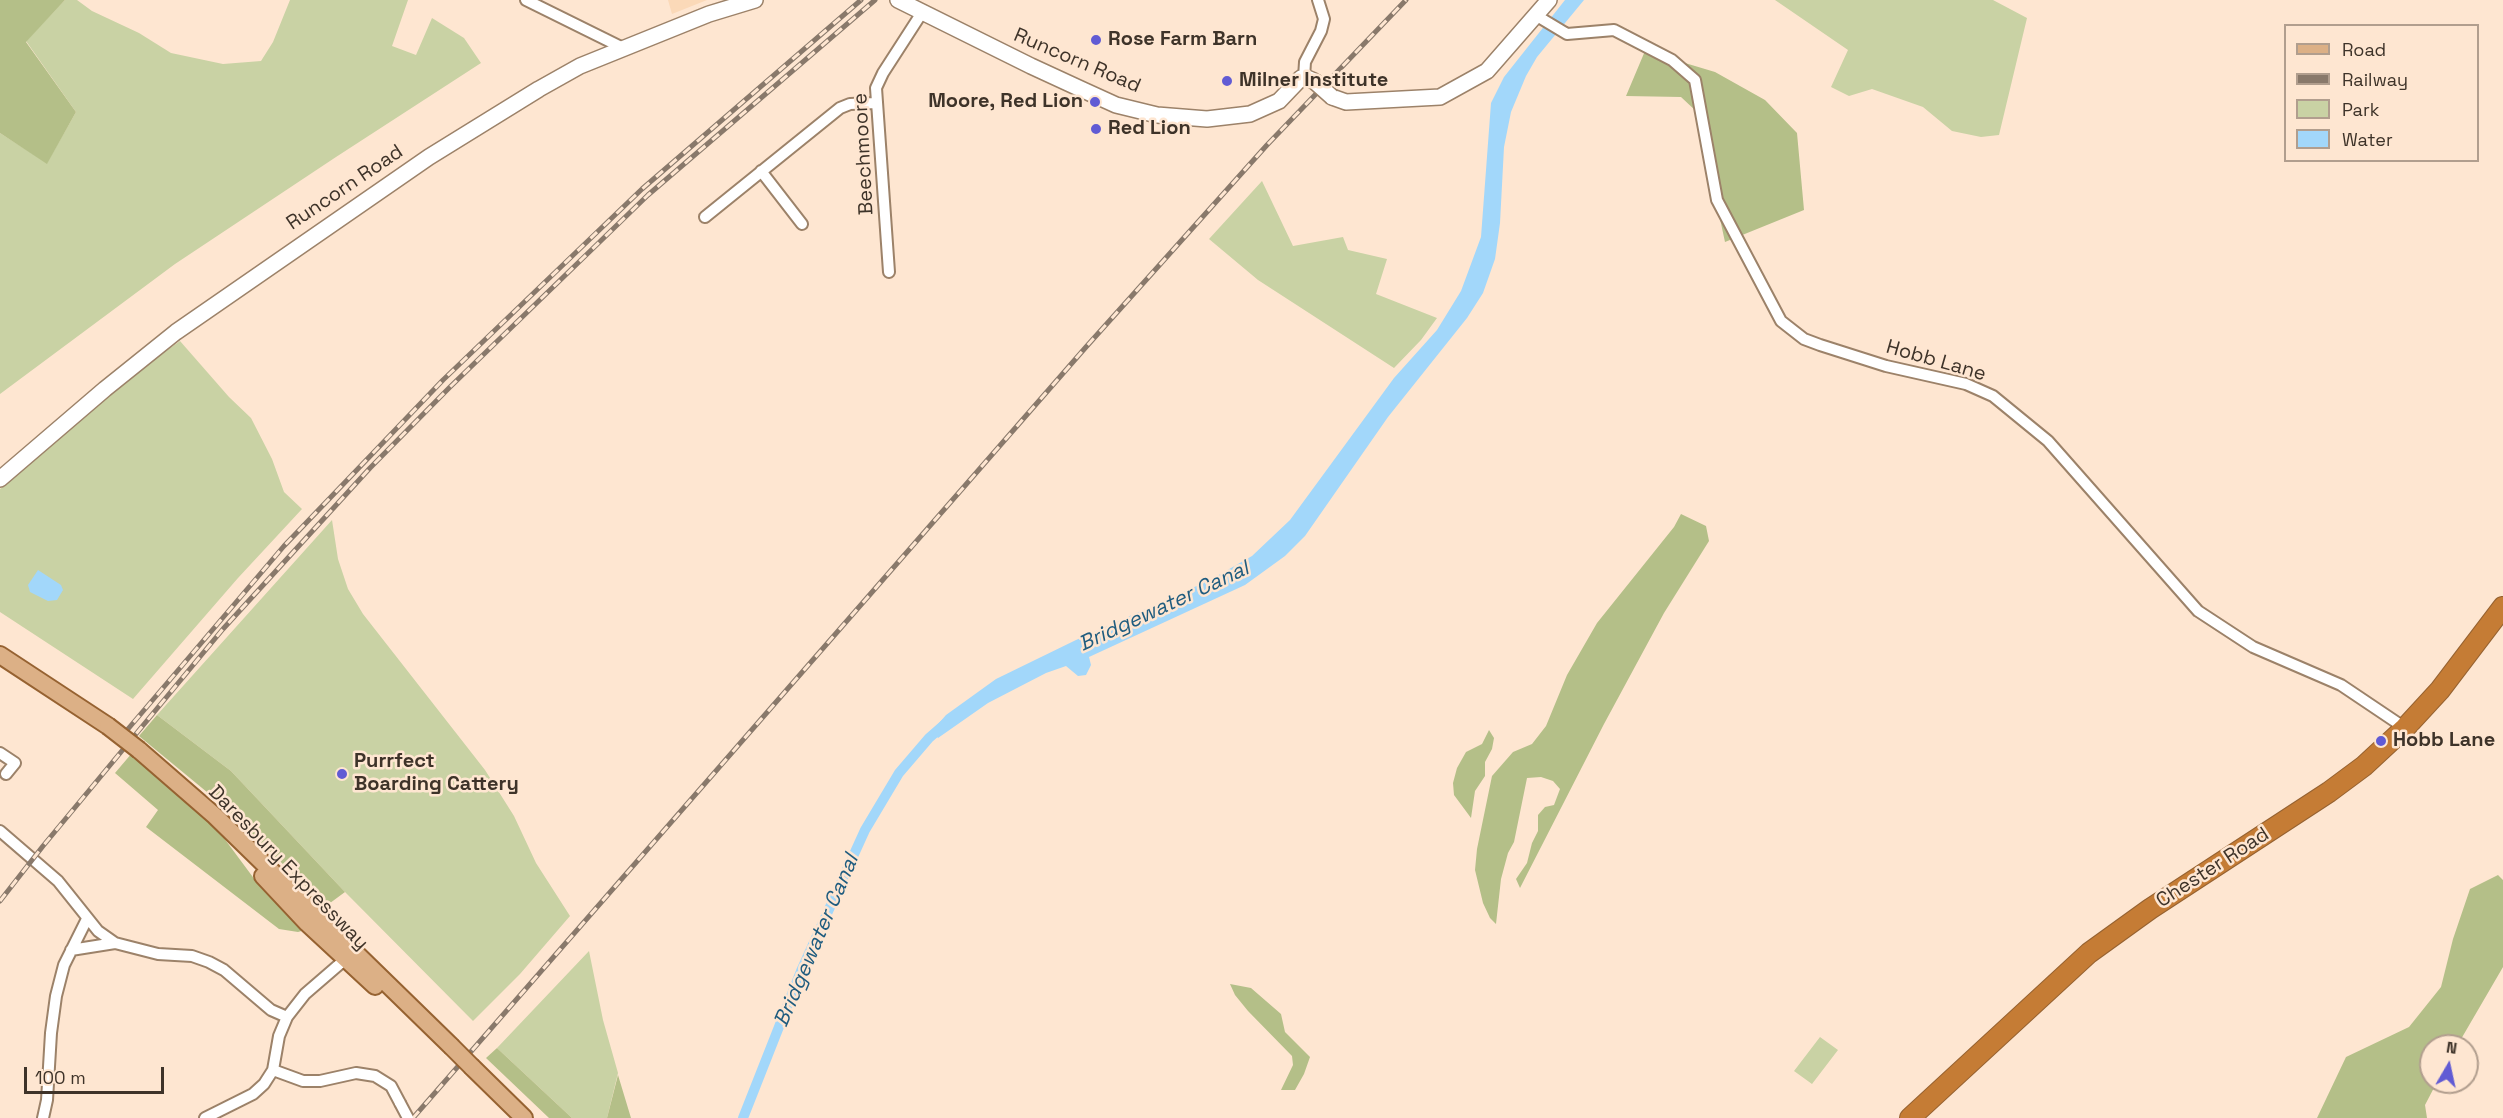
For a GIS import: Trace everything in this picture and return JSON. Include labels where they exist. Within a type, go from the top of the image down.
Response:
[{"type":"highway","name":"Chester Road","points":[[1910,1118],[2089,953],[2150,909],[2330,792],[2364,766],[2405,728],[2440,690],[2503,607]]},
{"type":"main road","name":"Daresbury Expressway","points":[[0,655],[108,726],[180,785],[350,956],[451,1047],[524,1118]]},
{"type":"street","name":"Runcorn Road","points":[[0,479],[105,389],[176,333],[320,230],[429,157],[538,89],[580,66],[709,14],[755,0]]},
{"type":"street","name":"Runcorn Road","points":[[898,0],[1091,94],[1116,105],[1157,115],[1207,119],[1250,114],[1279,101],[1297,81],[1309,79]]},
{"type":"street","points":[[1318,0],[1324,19],[1305,62],[1309,79],[1332,97],[1346,102],[1440,97],[1487,71],[1539,17],[1549,0]]},
{"type":"street","points":[[533,2],[623,48]]},
{"type":"street","name":"Beechmoore","points":[[889,272],[876,88],[883,73],[923,11]]},
{"type":"street","name":"Hobb Lane","points":[[1539,17],[1559,32],[1575,35],[1614,30],[1672,60],[1695,80],[1717,200],[1781,321],[1804,339],[1812,342],[1886,366],[1966,384],[1993,396],[2048,441],[2198,611],[2253,647],[2341,685],[2405,728]]},
{"type":"street","points":[[705,217],[840,108],[850,104],[876,103]]},
{"type":"street","points":[[761,171],[802,224]]},
{"type":"street","points":[[0,753],[15,763],[6,774]]},
{"type":"street","points":[[0,831],[58,881],[98,931],[115,943],[158,954],[192,956],[208,962],[224,970],[271,1010],[287,1017]]},
{"type":"street","points":[[43,1118],[47,1100],[53,1011],[59,981],[71,950],[87,919]]},
{"type":"street","points":[[71,950],[115,943]]},
{"type":"street","points":[[205,1118],[253,1094],[264,1084],[273,1070],[279,1036],[287,1017],[305,994],[350,956]]},
{"type":"street","points":[[273,1070],[303,1081],[320,1081],[356,1073],[375,1076],[391,1086],[408,1118]]},
{"type":"shaded area","points":[[668,0],[707,0],[672,14]]},
{"type":"green space","points":[[0,0],[65,0],[26,42],[76,112],[47,164],[0,133]]},
{"type":"green space","points":[[65,0],[77,0],[92,11],[139,33],[171,53],[223,64],[261,61],[273,42],[290,0],[408,0],[392,46],[416,55],[432,18],[464,38],[481,63],[175,264],[0,394],[0,133],[47,163],[76,112],[26,41]]},
{"type":"green space","points":[[1775,0],[1993,0],[2027,18],[1999,135],[1981,137],[1952,131],[1923,107],[1872,89],[1849,96],[1831,87],[1848,50]]},
{"type":"green space","points":[[1645,51],[1715,72],[1765,100],[1797,133],[1804,210],[1725,242],[1697,112],[1681,97],[1626,96]]},
{"type":"green space","points":[[1262,181],[1293,246],[1343,237],[1348,250],[1387,259],[1376,294],[1437,318],[1421,340],[1394,368],[1258,280],[1209,239]]},
{"type":"green space","points":[[180,341],[229,397],[251,418],[272,459],[284,492],[302,509],[238,578],[133,699],[0,612],[0,489],[143,367]]},
{"type":"green space","points":[[1681,514],[1706,526],[1709,541],[1664,613],[1520,888],[1516,879],[1527,863],[1538,831],[1538,815],[1545,807],[1554,805],[1560,789],[1553,781],[1541,777],[1527,778],[1514,842],[1508,853],[1501,879],[1496,924],[1490,918],[1483,903],[1475,870],[1492,776],[1513,752],[1532,744],[1546,726],[1567,675],[1597,623],[1674,527]]},
{"type":"green space","points":[[332,520],[338,559],[348,589],[363,614],[485,770],[514,816],[536,863],[570,916],[520,974],[473,1021],[345,892],[231,771],[157,715]]},
{"type":"green space","points":[[157,715],[231,771],[345,892],[326,906],[219,802],[139,736]]},
{"type":"green space","points":[[1489,730],[1494,738],[1492,749],[1485,762],[1485,776],[1475,791],[1471,818],[1454,795],[1453,783],[1457,768],[1466,752],[1482,744]]},
{"type":"green space","points":[[132,753],[215,826],[261,888],[305,930],[298,932],[279,929],[146,827],[158,810],[115,773]]},
{"type":"green space","points":[[2498,875],[2503,880],[2503,967],[2464,1034],[2419,1034],[2419,1094],[2431,1094],[2425,1105],[2427,1118],[2317,1118],[2346,1057],[2409,1027],[2441,987],[2453,939],[2470,889]]},
{"type":"green space","points":[[589,951],[603,1020],[618,1073],[607,1118],[572,1118],[497,1048]]},
{"type":"green space","points":[[1230,984],[1251,988],[1281,1014],[1285,1032],[1310,1057],[1295,1090],[1281,1090],[1293,1065],[1292,1056],[1248,1011],[1235,995]]},
{"type":"green space","points":[[1820,1037],[1838,1050],[1812,1084],[1794,1071]]},
{"type":"green space","points":[[497,1048],[572,1118],[549,1118],[486,1058]]},
{"type":"green space","points":[[618,1075],[631,1118],[607,1118]]},
{"type":"water","points":[[1565,0],[1584,0],[1537,57],[1526,76],[1511,112],[1504,147],[1500,223],[1495,259],[1483,293],[1467,318],[1388,417],[1305,536],[1285,556],[1245,585],[1089,657],[1091,665],[1086,675],[1078,676],[1066,666],[1046,673],[988,703],[938,738],[932,731],[946,715],[996,679],[1076,640],[1210,580],[1252,556],[1290,520],[1394,378],[1437,330],[1461,291],[1481,237],[1491,103],[1504,77]]},
{"type":"water","points":[[38,570],[61,585],[63,590],[57,600],[48,601],[30,592],[28,585]]},
{"type":"waterway","name":"Bridgewater Canal","points":[[743,1118],[801,971],[865,830],[899,773],[929,738],[945,724]]},
{"type":"railway","points":[[122,736],[284,546],[443,380],[642,189],[861,0]]},
{"type":"railway","points":[[0,901],[223,629],[370,468],[648,195],[875,0]]},
{"type":"railway","points":[[413,1118],[1086,347],[1267,145],[1406,0]]},
{"type":"place","name":"Rose Farm Barn","points":[[1096,40]]},
{"type":"place","name":"Milner Institute","points":[[1227,81]]},
{"type":"place","name":"Moore, Red Lion","points":[[1095,102]]},
{"type":"place","name":"Red Lion","points":[[1096,129]]},
{"type":"place","name":"Hobb Lane","points":[[2381,741]]},
{"type":"place","name":"Purrfect Boarding Cattery","points":[[342,774]]}]
